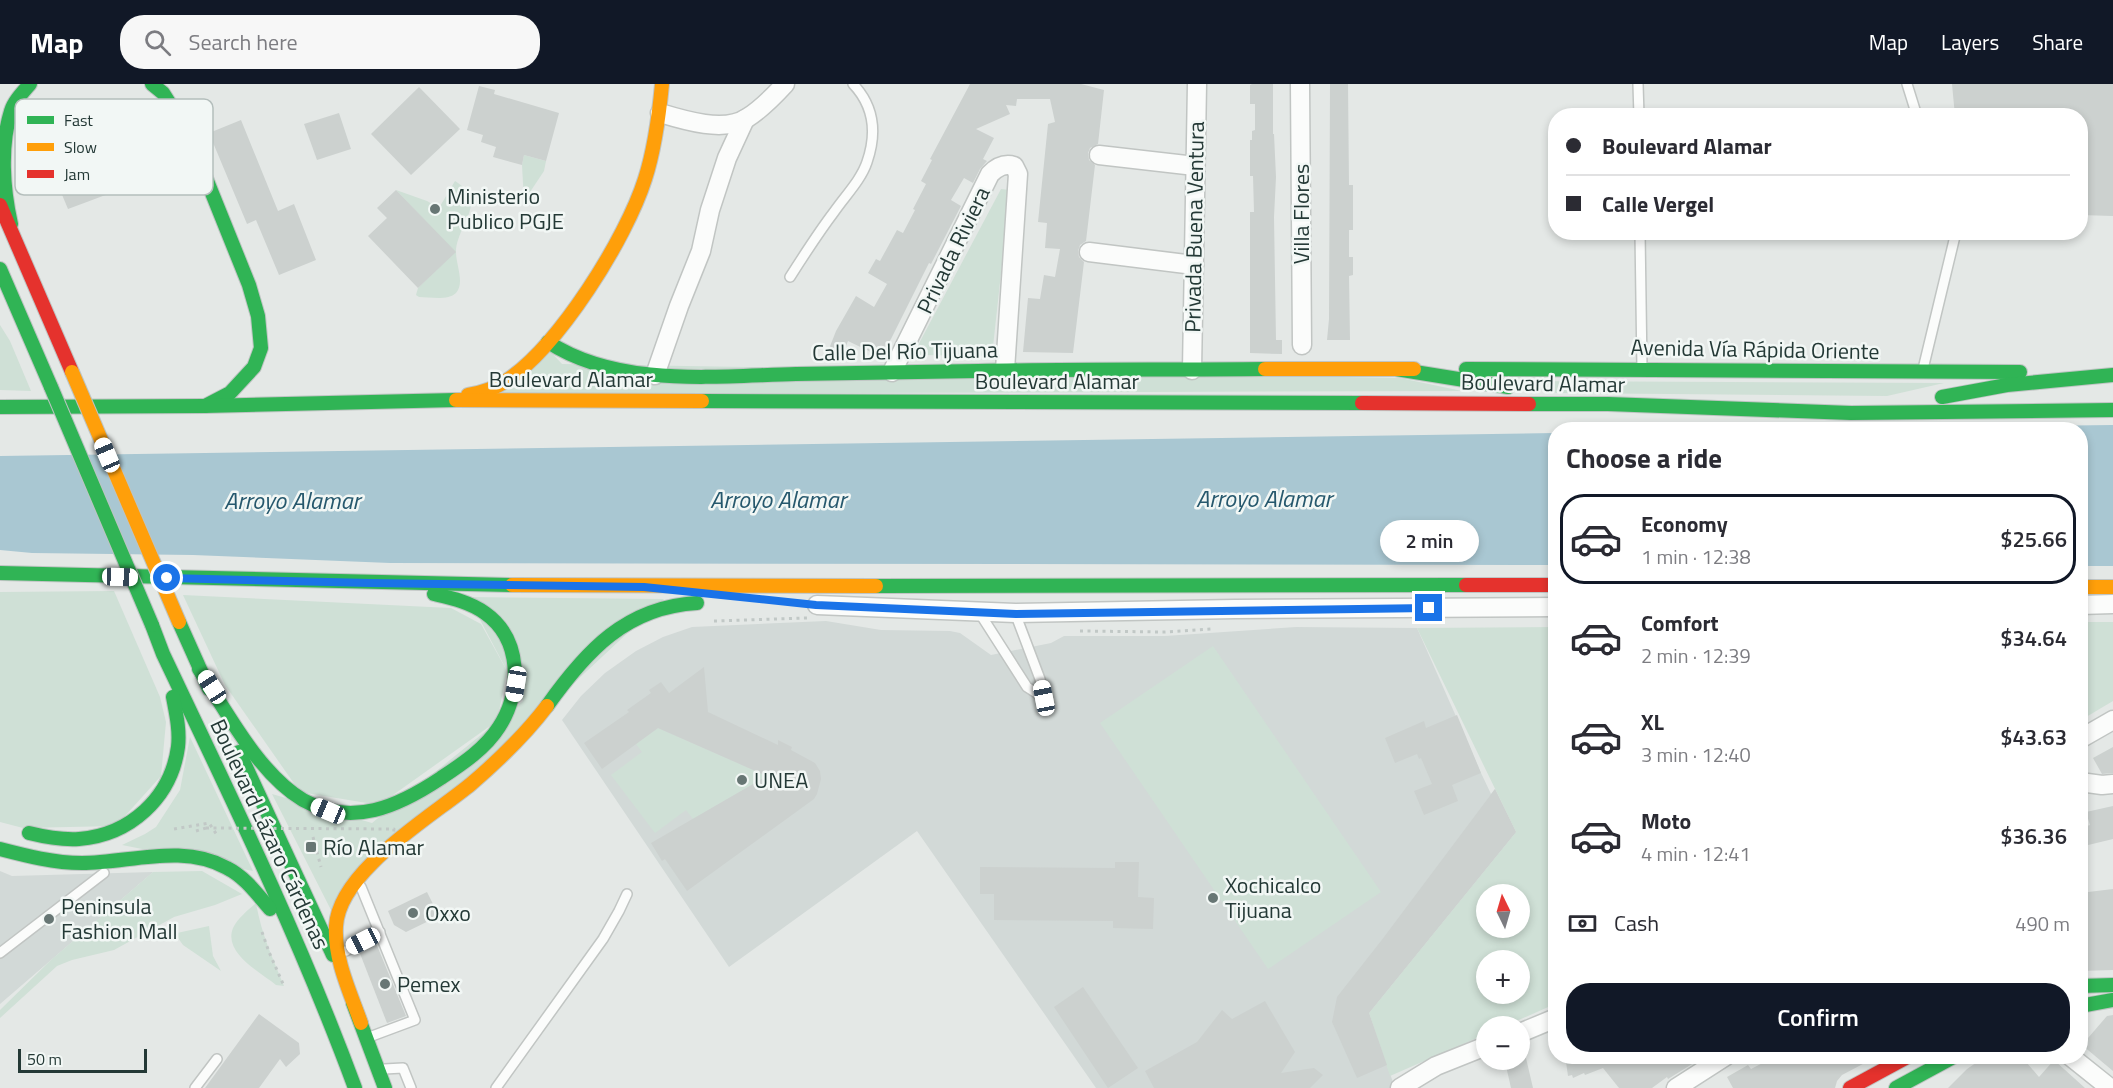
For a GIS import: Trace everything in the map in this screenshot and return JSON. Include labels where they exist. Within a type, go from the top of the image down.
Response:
[{"type":"main road","points":[[19,99],[30,84]]},
{"type":"main road","points":[[152,84],[167,99]]},
{"type":"main road","points":[[441,400],[480,393],[506,381],[548,342],[595,280],[622,231],[645,178],[660,113],[662,84]]},
{"type":"main road","points":[[15,105],[11,110],[1,145],[0,171],[4,200],[16,243]]},
{"type":"main road","points":[[204,406],[230,393],[244,380],[254,367],[261,348],[258,316],[249,285],[213,195]]},
{"type":"main road","name":"Boulevard Lázaro Cárdenas","points":[[0,205],[200,669],[368,1023],[386,1088]]},
{"type":"main road","name":"Boulevard Lázaro Cárdenas","points":[[0,269],[163,654],[247,832],[329,1015],[355,1088]]},
{"type":"main road","points":[[0,298],[37,356]]},
{"type":"main road","name":"Calle Del Río Tijuana","points":[[548,342],[568,355],[589,363],[622,371],[655,375],[1005,369],[1396,369]]},
{"type":"main road","points":[[1396,369],[1608,404]]},
{"type":"main road","name":"Avenida Vía Rápida Oriente","points":[[1396,369],[2113,374]]},
{"type":"main road","points":[[1851,413],[2007,385],[2113,374]]},
{"type":"main road","name":"Boulevard Alamar","points":[[0,407],[204,406],[441,400],[1608,404],[1851,413],[2113,410]]},
{"type":"main road","points":[[0,573],[370,583],[644,587],[1548,585]]},
{"type":"main road","points":[[200,669],[263,762],[282,784],[300,799],[328,811],[344,814],[382,811],[396,805],[449,772],[487,742],[507,716],[513,702],[516,668],[512,649],[505,636],[488,616],[472,606],[425,592],[370,583]]},
{"type":"main road","points":[[1337,608],[1425,595],[1519,585]]},
{"type":"main road","points":[[644,587],[770,600]]},
{"type":"main road","points":[[2088,587],[2113,587]]},
{"type":"main road","points":[[368,1023],[339,957],[336,926],[342,904],[358,879],[516,744],[583,659],[614,632],[641,615],[661,606],[674,603],[710,603]]},
{"type":"main road","points":[[19,831],[61,839],[81,839],[112,833],[147,811],[158,798],[174,764],[178,746],[177,719],[163,654]]},
{"type":"main road","points":[[0,849],[47,860],[81,863],[172,854],[218,863],[254,887],[289,938],[329,1015]]},
{"type":"main road","points":[[2088,986],[2113,985]]},
{"type":"main road","points":[[2088,1005],[2113,1000]]},
{"type":"main road","points":[[1850,1088],[1894,1064]]},
{"type":"main road","points":[[1909,1085],[1942,1064]]},
{"type":"street","points":[[655,375],[701,251],[710,210],[725,164],[745,119],[785,84]]},
{"type":"street","name":"Privada Buena Ventura","points":[[1192,370],[1197,84]]},
{"type":"street","name":"Villa Flores","points":[[1300,84],[1302,370]]},
{"type":"street","points":[[660,113],[681,120],[708,124],[724,124],[745,119]]},
{"type":"street","points":[[1099,156],[1196,166]]},
{"type":"street","name":"Privada Riviera","points":[[892,372],[990,174],[996,168],[1008,164],[1014,166],[1018,174],[1005,369]]},
{"type":"street","points":[[1089,252],[1194,265]]},
{"type":"street","points":[[2088,604],[2113,604]]},
{"type":"street","points":[[810,608],[1016,614],[1548,607]]},
{"type":"street","points":[[2088,734],[2113,720]]},
{"type":"street","points":[[2088,783],[2113,784]]},
{"type":"street","points":[[1530,1029],[1548,1021]]},
{"type":"street","points":[[1400,1088],[1436,1066],[1476,1050]]},
{"type":"street","points":[[1676,1088],[1714,1064]]},
{"type":"street","points":[[2080,1064],[2110,1088]]},
{"type":"lane","points":[[11,110],[20,84]]},
{"type":"lane","points":[[790,277],[854,185],[867,162],[872,135],[871,113],[862,93],[854,84]]},
{"type":"lane","points":[[1638,84],[1639,108]]},
{"type":"lane","points":[[1907,84],[1914,108]]},
{"type":"lane","points":[[1640,240],[1642,369]]},
{"type":"lane","points":[[1923,372],[1954,240]]},
{"type":"lane","points":[[979,612],[1027,687],[1044,698],[1040,679],[1016,614]]},
{"type":"lane","points":[[0,953],[120,860]]},
{"type":"lane","points":[[358,879],[415,1020],[373,1036]]},
{"type":"lane","points":[[496,1088],[603,939],[627,894]]},
{"type":"lane","points":[[350,960],[346,950],[380,932]]},
{"type":"lane","points":[[195,1088],[217,1059]]},
{"type":"lane","points":[[379,1069],[403,1068],[411,1088]]},
{"type":"path","points":[[711,621],[810,608]]},
{"type":"path","points":[[1079,631],[1165,632],[1212,628]]},
{"type":"path","points":[[206,828],[394,829],[393,836]]},
{"type":"shaded area","name":"Xochicalco Tijuana","points":[[826,621],[881,630],[960,633],[991,655],[1051,643],[1064,636],[1165,636],[1296,627],[1417,628],[1491,794],[1495,789],[1516,832],[1369,1013],[1395,1088],[1096,1088],[917,831],[729,967],[562,720],[581,696],[605,673],[636,651],[663,637],[692,627]]},
{"type":"shaded area","name":"Peninsula Fashion Mall","points":[[0,871],[12,876],[153,872],[0,1004]]},
{"type":"green space","points":[[524,155],[546,161],[544,171],[524,201],[522,165]]},
{"type":"green space","points":[[455,181],[466,190],[471,203],[456,252],[460,279],[459,289],[448,297],[419,297],[416,295],[418,288],[455,252],[396,190],[427,201],[439,208]]},
{"type":"green space","points":[[1001,189],[1010,190],[992,356],[919,355],[915,351]]},
{"type":"green space","points":[[0,325],[10,341],[31,391],[0,390]]},
{"type":"green space","points":[[548,349],[562,364],[1400,378],[1462,391],[500,394]]},
{"type":"green space","points":[[1500,381],[1944,383],[1887,396],[1557,393]]},
{"type":"green space","points":[[114,591],[160,697],[166,722],[161,776],[116,826],[23,828],[0,822],[0,592]]},
{"type":"green space","points":[[183,595],[451,608],[481,624],[507,671],[497,721],[379,805],[300,792],[225,685]]},
{"type":"green space","points":[[468,597],[664,599],[331,910],[272,794],[372,823],[523,701]]},
{"type":"green space","points":[[2088,622],[2113,622],[2113,701],[2088,716]]},
{"type":"green space","points":[[1548,627],[1548,1007],[1528,1016],[1476,1016],[1476,1038],[1390,1076],[1369,1013],[1516,832],[1417,628]]},
{"type":"green space","points":[[1213,646],[1381,892],[1268,969],[1100,723]]},
{"type":"green space","points":[[658,728],[767,776],[693,819],[686,810],[655,833],[611,775],[642,752],[636,744]]},
{"type":"green space","points":[[190,737],[253,871],[122,845],[156,827],[180,790]]},
{"type":"green space","points":[[202,871],[242,894],[174,917],[114,950],[57,966],[0,1018],[0,1010],[51,960],[153,872]]},
{"type":"green space","points":[[256,903],[264,936],[284,986],[276,985],[253,968],[233,946],[231,937],[233,928]]},
{"type":"green space","points":[[209,926],[213,956],[221,971],[183,945],[176,935]]},
{"type":"water","points":[[2088,425],[2113,425],[2113,566],[2088,566]]},
{"type":"water","name":"Arroyo Alamar","points":[[1548,433],[1548,565],[390,563],[193,555],[32,553],[0,550],[0,456]]},
{"type":"building","points":[[970,84],[1081,84],[1104,90],[1098,144],[1090,148],[1088,153],[1089,160],[1095,165],[1086,241],[1080,245],[1078,251],[1079,257],[1084,262],[1073,353],[1023,352],[1028,298],[1040,299],[1044,275],[1055,277],[1060,249],[1045,248],[1047,223],[1038,222],[1048,124],[1055,122],[1050,99],[1017,99],[1016,106],[1006,105],[1010,114],[976,129],[994,138],[983,159],[987,161],[973,183],[964,178],[951,200],[961,206],[891,339],[879,356],[848,341],[841,358],[827,354],[836,331],[856,296],[874,307],[887,284],[868,273],[876,259],[880,261],[897,230],[903,233],[926,184],[921,181],[932,160],[930,159]]},
{"type":"building","points":[[1273,84],[1276,177],[1274,217],[1276,340],[1282,340],[1282,354],[1250,353],[1250,212],[1254,212],[1253,176],[1250,176],[1250,140],[1252,140],[1252,131],[1255,130],[1255,104],[1250,104],[1250,85]]},
{"type":"building","points":[[1330,84],[1348,84],[1349,185],[1353,185],[1353,230],[1349,230],[1349,257],[1353,257],[1353,275],[1349,276],[1350,340],[1327,340]]},
{"type":"building","points":[[1952,84],[2113,84],[2113,216],[2088,215],[2088,108],[1954,108]]},
{"type":"building","points":[[479,86],[495,90],[494,94],[559,113],[546,161],[524,155],[522,165],[493,157],[496,147],[481,142],[483,135],[467,130]]},
{"type":"building","points":[[419,87],[460,129],[411,175],[371,134]]},
{"type":"building","points":[[339,113],[351,149],[317,160],[304,124]]},
{"type":"building","points":[[241,120],[278,211],[294,204],[316,260],[279,275],[256,220],[247,224],[213,143],[213,131]]},
{"type":"building","points":[[396,190],[456,252],[418,288],[368,236],[387,218],[377,208]]},
{"type":"building","points":[[62,195],[106,195],[68,209]]},
{"type":"building","points":[[704,667],[708,712],[778,745],[778,740],[792,747],[791,750],[815,763],[820,771],[821,779],[814,799],[687,891],[665,859],[662,861],[651,843],[767,776],[658,728],[602,769],[584,743],[629,712],[627,710],[651,693],[649,690],[661,682],[669,693]]},
{"type":"building","points":[[1457,715],[1481,773],[1452,785],[1458,801],[1424,815],[1414,791],[1432,784],[1421,758],[1419,759],[1417,754],[1395,763],[1385,738],[1424,721],[1426,728]]},
{"type":"building","points":[[2113,747],[2113,773],[2102,774],[2093,758]]},
{"type":"building","points":[[1495,789],[1516,832],[1369,1013],[1387,1065],[1357,1078],[1332,1022],[1337,997]]},
{"type":"building","points":[[2113,806],[2113,839],[2088,845],[2088,826],[2090,825],[2088,812]]},
{"type":"building","points":[[1115,862],[1139,862],[1138,897],[1154,898],[1153,929],[1113,928],[1113,921],[994,920],[994,894],[980,894],[980,867],[1115,868]]},
{"type":"building","points":[[2113,889],[2113,970],[2088,971],[2088,892]]},
{"type":"building","name":"Oxxo","points":[[427,892],[439,916],[406,932],[394,925],[388,911]]},
{"type":"building","name":"Pemex","points":[[376,943],[406,1016],[387,1023],[359,951]]},
{"type":"building","points":[[1083,987],[1138,1068],[1108,1088],[1054,1007]]},
{"type":"building","points":[[1265,1001],[1295,1052],[1281,1073],[1314,1068],[1323,1075],[1310,1088],[1154,1088],[1145,1071],[1197,1042],[1222,1010],[1232,1019]]},
{"type":"building","points":[[259,1014],[299,1043],[300,1054],[286,1067],[280,1059],[259,1088],[205,1088]]},
{"type":"building","points":[[2113,1015],[2113,1071],[2088,1050],[2088,1038],[2107,1016]]},
{"type":"building","points":[[1566,1064],[1692,1064],[1652,1088],[1619,1088],[1603,1068],[1573,1078],[1572,1075],[1568,1076]]},
{"type":"building","points":[[1761,1064],[1863,1064],[1842,1075],[1835,1088],[1733,1088],[1727,1077],[1748,1065],[1751,1069]]},
{"type":"building","points":[[1974,1064],[2028,1064],[2039,1077],[2050,1064],[2058,1064],[2085,1088],[1948,1088]]},
{"type":"building","points":[[1507,1070],[1529,1070],[1533,1088],[1511,1088]]},
{"type":"traffic: fast","points":[[18,99],[30,84]]},
{"type":"traffic: fast","points":[[152,84],[167,99]]},
{"type":"traffic: fast","points":[[11,224],[6,196],[4,153],[8,124],[15,103]]},
{"type":"traffic: fast","points":[[205,406],[230,393],[254,367],[261,348],[258,316],[249,285],[213,195]]},
{"type":"traffic: fast","points":[[0,269],[51,387]]},
{"type":"traffic: fast","points":[[548,342],[576,357],[605,367],[668,376],[1014,370],[1265,369]]},
{"type":"traffic: fast","points":[[1396,369],[1508,387]]},
{"type":"traffic: fast","points":[[1466,369],[2020,372]]},
{"type":"traffic: fast","points":[[1942,397],[2007,385],[2113,375]]},
{"type":"traffic: fast","points":[[51,387],[152,625]]},
{"type":"traffic: fast","points":[[0,407],[204,406],[456,400]]},
{"type":"traffic: fast","points":[[702,401],[1362,403]]},
{"type":"traffic: fast","points":[[1529,404],[1608,404],[1851,413],[2113,410]]},
{"type":"traffic: fast","points":[[0,573],[512,585]]},
{"type":"traffic: fast","points":[[876,586],[1466,585]]},
{"type":"traffic: fast","points":[[199,669],[258,758],[287,789],[321,808],[339,812],[357,813],[392,805],[425,788],[473,756],[499,727],[512,698],[515,667],[512,651],[497,624],[473,606],[434,594]]},
{"type":"traffic: fast","points":[[547,706],[577,667],[610,635],[649,613],[672,606],[697,603]]},
{"type":"traffic: fast","points":[[179,622],[209,689]]},
{"type":"traffic: fast","points":[[152,625],[163,654],[288,923],[355,1088]]},
{"type":"traffic: fast","points":[[29,833],[66,839],[98,836],[131,822],[145,811],[167,782],[174,765],[178,734],[173,697]]},
{"type":"traffic: fast","points":[[239,752],[333,955]]},
{"type":"traffic: fast","points":[[0,849],[41,859],[72,863],[174,855],[192,857],[227,868],[250,886],[270,909]]},
{"type":"traffic: fast","points":[[2088,986],[2113,985]]},
{"type":"traffic: fast","points":[[2088,1005],[2113,1000]]},
{"type":"traffic: fast","points":[[353,1003],[385,1088]]},
{"type":"traffic: fast","points":[[1896,1088],[1940,1064]]},
{"type":"traffic: slow","points":[[468,395],[497,386],[526,365],[568,318],[607,260],[623,231],[645,179],[656,132],[662,84]]},
{"type":"traffic: slow","points":[[1265,369],[1414,369]]},
{"type":"traffic: slow","points":[[72,372],[179,622]]},
{"type":"traffic: slow","points":[[456,400],[702,401]]},
{"type":"traffic: slow","points":[[512,585],[876,586]]},
{"type":"traffic: slow","points":[[2088,587],[2113,587]]},
{"type":"traffic: slow","points":[[361,1023],[338,951],[336,926],[341,905],[353,885],[369,866],[411,829],[492,766],[547,706]]},
{"type":"traffic: jam","points":[[0,205],[72,372]]},
{"type":"traffic: jam","points":[[1362,403],[1529,404]]},
{"type":"traffic: jam","points":[[1466,585],[1548,585]]},
{"type":"traffic: jam","points":[[1850,1088],[1894,1064]]},
{"type":"place","name":"Ministerio Publico PGJE","points":[[435,209]]},
{"type":"place","name":"UNEA","points":[[742,780]]},
{"type":"place","name":"Río Alamar","points":[[311,847]]},
{"type":"place","name":"Xochicalco Tijuana","points":[[1213,898]]},
{"type":"place","name":"Oxxo","points":[[413,913]]},
{"type":"place","name":"Peninsula Fashion Mall","points":[[49,919]]},
{"type":"place","name":"Pemex","points":[[385,984]]},
{"type":"route","points":[[167,578],[644,587],[816,605],[1016,614],[1235,609],[1429,608]]}]
